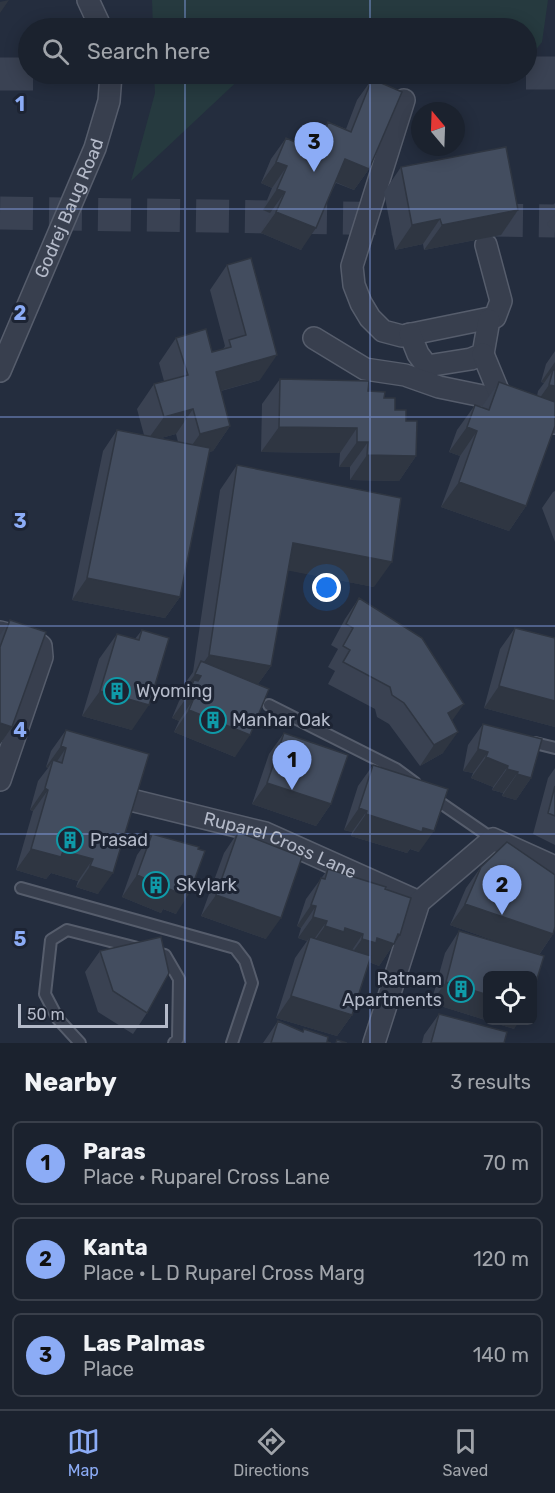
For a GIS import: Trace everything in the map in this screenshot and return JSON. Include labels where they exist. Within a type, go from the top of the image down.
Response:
[{"type":"street","points":[[88,0],[96,18]]},
{"type":"street","name":"Godrej Baug Road","points":[[0,371],[95,148],[109,101],[110,84]]},
{"type":"street","points":[[404,99],[352,266],[354,285],[370,318],[383,331],[402,336],[495,317],[501,302],[486,245]]},
{"type":"street","points":[[489,320],[483,354],[502,400]]},
{"type":"street","points":[[410,334],[418,354],[427,366],[471,359],[483,354]]},
{"type":"street","points":[[315,338],[365,369],[405,375],[439,387],[502,400],[555,423]]},
{"type":"street","points":[[0,632],[35,641],[41,646],[42,657],[1,774]]},
{"type":"street","name":"Ruparel Cross Lane","points":[[135,801],[265,833],[419,902]]},
{"type":"street","points":[[374,1043],[419,902],[493,839],[555,867]]},
{"type":"lane","points":[[269,705],[396,769],[493,839]]},
{"type":"lane","points":[[535,743],[555,748]]},
{"type":"lane","points":[[21,888],[235,948],[245,961],[252,983],[232,1043]]},
{"type":"lane","points":[[80,1043],[58,1019],[45,994],[51,940],[67,930],[165,955],[179,979],[178,1039],[174,1043]]},
{"type":"green space","points":[[152,0],[548,0],[542,42],[537,48],[537,18],[153,18]]},
{"type":"green space","points":[[155,84],[234,84],[131,181],[155,93]]},
{"type":"building","points":[[370,84],[384,84],[402,92],[369,169],[345,159],[316,228],[276,212],[285,192],[277,189],[287,166],[276,162],[286,138],[295,142],[299,134],[312,139],[318,126],[326,129],[328,122],[351,132]]},
{"type":"building","points":[[506,147],[518,210],[442,225],[440,219],[412,225],[401,167]]},
{"type":"building","points":[[251,258],[277,355],[216,372],[230,426],[200,434],[193,409],[164,417],[154,384],[188,375],[176,338],[206,329],[212,352],[231,347],[229,340],[246,335],[227,265]]},
{"type":"building","points":[[553,370],[555,370],[555,386],[549,385]]},
{"type":"building","points":[[280,379],[369,381],[368,391],[385,392],[384,398],[395,398],[395,410],[406,410],[406,421],[417,421],[416,456],[367,455],[368,442],[357,442],[357,428],[279,427]]},
{"type":"building","points":[[499,382],[555,402],[555,426],[526,506],[459,482],[477,431],[467,427],[475,405],[489,410]]},
{"type":"building","points":[[117,430],[210,448],[180,597],[87,578]]},
{"type":"building","points":[[237,465],[401,498],[392,562],[293,543],[271,666],[209,655]]},
{"type":"building","points":[[359,598],[422,638],[464,704],[448,713],[458,732],[434,745],[404,703],[392,695],[390,687],[343,662],[350,650],[343,646],[353,628],[346,624]]},
{"type":"building","points":[[10,620],[46,632],[12,727],[0,723],[0,647]]},
{"type":"building","points":[[515,628],[555,638],[555,701],[499,686]]},
{"type":"building","points":[[142,630],[169,638],[149,705],[100,691],[117,634],[139,640]]},
{"type":"building","points":[[201,661],[269,689],[250,735],[189,710],[193,700],[187,697],[194,680],[198,681],[201,676],[195,674]]},
{"type":"building","points":[[483,724],[542,739],[531,778],[507,769],[508,766],[486,757],[488,752],[478,749]]},
{"type":"building","name":"Prasad","points":[[66,730],[149,754],[113,873],[90,866],[93,859],[63,851],[61,857],[31,849],[48,790],[45,788],[53,760],[62,763],[66,748],[61,746]]},
{"type":"building","points":[[284,733],[348,755],[331,804],[267,783]]},
{"type":"building","points":[[373,765],[448,789],[434,831],[423,828],[422,832],[366,814],[367,811],[359,808]]},
{"type":"building","points":[[555,786],[555,816],[548,813]]},
{"type":"building","points":[[238,832],[302,857],[281,918],[216,895]]},
{"type":"building","points":[[152,834],[199,847],[198,849],[205,851],[190,892],[177,888],[176,892],[137,875]]},
{"type":"building","points":[[507,842],[555,875],[553,934],[465,904],[481,867]]},
{"type":"building","points":[[328,869],[386,887],[385,889],[411,898],[400,935],[398,934],[394,944],[377,938],[376,943],[362,939],[363,934],[345,928],[344,932],[325,926],[327,921],[313,917],[316,906],[311,905],[321,878],[325,879]]},
{"type":"building","points":[[459,931],[544,956],[537,979],[537,971],[483,971],[483,993],[446,982]]},
{"type":"building","points":[[161,937],[169,973],[147,1013],[113,991],[100,951]]},
{"type":"building","points":[[310,937],[371,956],[352,1015],[291,996]]},
{"type":"building","points":[[439,1014],[507,1032],[504,1043],[431,1043]]},
{"type":"building","points":[[278,1021],[303,1032],[304,1029],[328,1037],[327,1042],[331,1043],[271,1043]]},
{"type":"tunnel","points":[[537,73],[555,73]]},
{"type":"tunnel","points":[[0,74],[18,74]]},
{"type":"tunnel","points":[[0,213],[555,221]]},
{"type":"place","name":"Las Palmas","points":[[314,172]]},
{"type":"place","name":"Wyoming","points":[[117,691]]},
{"type":"place","name":"Manhar Oak","points":[[213,720]]},
{"type":"place","name":"Paras","points":[[292,790]]},
{"type":"place","name":"Prasad","points":[[70,840]]},
{"type":"place","name":"Skylark","points":[[156,885]]},
{"type":"place","name":"Kanta","points":[[502,915]]},
{"type":"place","name":"Ratnam Apartments","points":[[461,989]]}]
